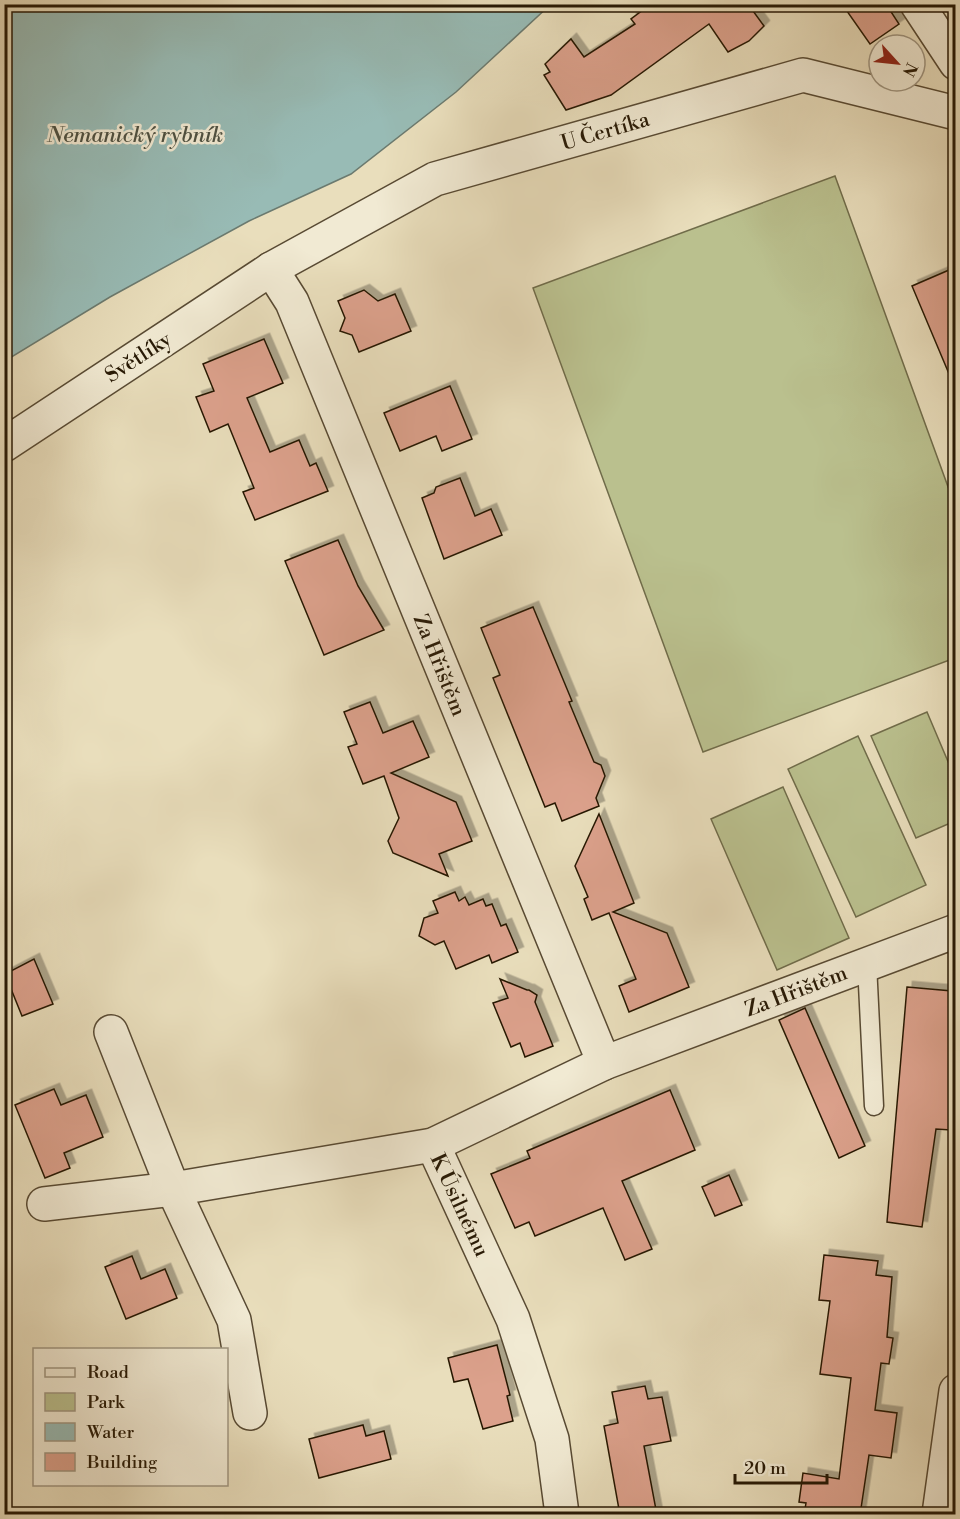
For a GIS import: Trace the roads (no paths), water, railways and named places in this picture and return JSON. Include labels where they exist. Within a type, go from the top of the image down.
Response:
[{"type":"street","points":[[917,4],[956,63]]},
{"type":"street","name":"U Čertíka","points":[[271,269],[435,179],[803,75],[956,113]]},
{"type":"street","name":"Světlíky","points":[[4,445],[271,269]]},
{"type":"street","name":"Za Hřištěm","points":[[271,269],[292,302],[604,1063]]},
{"type":"street","name":"Za Hřištěm","points":[[434,1145],[604,1063],[956,931]]},
{"type":"street","points":[[111,1032],[173,1189],[234,1320],[250,1413]]},
{"type":"street","name":"K Úsilnému","points":[[44,1204],[173,1189],[434,1145],[513,1319],[552,1439],[562,1515]]},
{"type":"street","points":[[939,1515],[956,1391]]},
{"type":"lane","points":[[867,964],[874,1106]]},
{"type":"water","name":"Nemanický rybník","points":[[5,4],[550,5],[456,92],[351,174],[249,221],[110,297],[5,361]]}]
